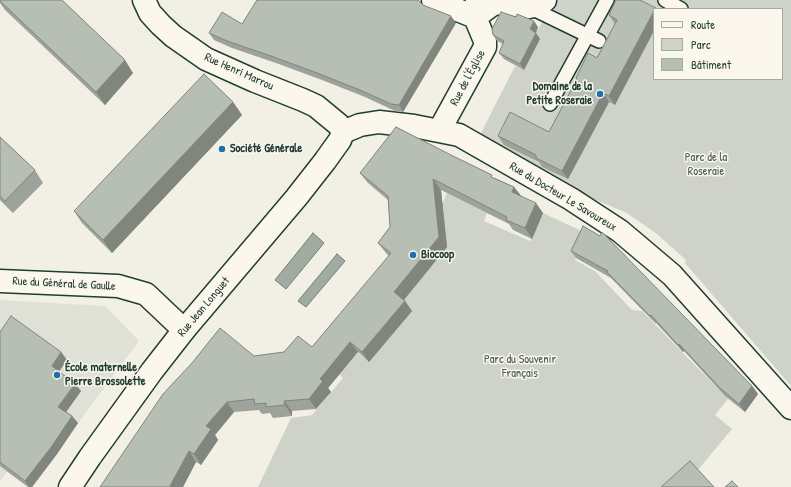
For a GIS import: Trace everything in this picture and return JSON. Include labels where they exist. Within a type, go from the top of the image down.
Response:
[{"type":"street","name":"Rue Henri Marrou","points":[[144,0],[150,13],[165,29],[206,59],[316,106],[339,125],[343,132]]},
{"type":"street","points":[[433,0],[476,8],[502,3],[537,3]]},
{"type":"street","name":"Rue de l'Église","points":[[439,131],[485,47],[485,41],[476,8]]},
{"type":"street","name":"Rue du Docteur Le Savoureux","points":[[343,132],[360,125],[379,122],[459,135],[571,199],[620,231],[672,275],[791,408]]},
{"type":"street","name":"Rue Jean Longuet","points":[[70,487],[152,371],[184,330],[296,198],[340,140],[343,132]]},
{"type":"street","name":"Rue du Général de Gaulle","points":[[0,281],[118,286],[146,294],[184,330]]},
{"type":"lane","points":[[550,104],[607,0]]},
{"type":"lane","points":[[665,0],[679,8]]},
{"type":"lane","points":[[537,3],[587,35],[600,41]]},
{"type":"shaded area","points":[[313,233],[324,243],[286,289],[275,280]]},
{"type":"shaded area","points":[[337,254],[345,261],[306,307],[298,301]]},
{"type":"shaded area","name":"École maternelle Pierre Brossolette","points":[[0,300],[105,306],[139,341],[32,487],[28,487],[7,472],[0,481]]},
{"type":"green space","name":"Parc de la Roseraie","points":[[554,0],[791,0],[791,386],[685,263],[686,260],[657,234],[627,213],[579,193],[479,137],[515,66],[524,70],[540,39],[535,35]]},
{"type":"green space","name":"Parc du Souvenir Français","points":[[447,193],[487,213],[484,221],[530,241],[543,213],[588,234],[575,260],[595,271],[632,310],[642,311],[728,399],[715,415],[732,429],[697,471],[680,487],[258,487],[291,418],[312,415],[343,378],[339,374],[358,353],[369,362],[401,302],[443,217],[442,204]]},
{"type":"building","points":[[0,0],[62,0],[125,60],[96,92]]},
{"type":"building","points":[[257,0],[418,0],[423,5],[451,16],[399,105],[391,104],[317,73],[227,41],[209,33],[222,12],[242,24]]},
{"type":"building","name":"Domaine de la Petite Roseraie","points":[[616,0],[640,0],[656,8],[653,8],[653,13],[609,96],[603,93],[562,171],[536,158],[536,155],[498,136],[510,112],[549,132],[577,79],[576,78],[588,53],[597,58],[617,20],[609,15]]},
{"type":"building","points":[[501,12],[516,17],[517,14],[534,21],[530,29],[536,33],[520,64],[499,53],[504,41],[493,35],[492,29]]},
{"type":"building","points":[[204,74],[233,102],[103,240],[74,211]]},
{"type":"building","points":[[396,127],[492,175],[491,177],[514,187],[512,192],[536,203],[525,228],[506,220],[507,217],[433,179],[439,237],[394,292],[405,301],[362,352],[350,342],[320,379],[323,381],[309,399],[284,401],[285,405],[266,407],[266,403],[255,404],[254,399],[227,402],[206,426],[211,429],[194,454],[189,451],[170,486],[172,487],[100,487],[163,394],[192,363],[220,328],[254,356],[284,352],[298,336],[312,347],[391,253],[378,243],[390,227],[388,196],[360,173]]},
{"type":"building","points":[[0,137],[35,170],[5,201],[0,196]]},
{"type":"building","points":[[583,226],[600,236],[602,232],[752,386],[739,404],[720,388],[651,315],[650,316],[606,271],[608,271],[571,251]]},
{"type":"building","points":[[11,316],[61,352],[52,366],[75,384],[58,407],[72,416],[52,446],[25,481],[0,462],[0,332]]},
{"type":"building","points":[[690,461],[714,487],[661,487]]},
{"type":"building","points":[[732,481],[738,487],[725,487]]},
{"type":"place","name":"Domaine de la Petite Roseraie","points":[[600,94]]},
{"type":"place","name":"Société Générale","points":[[222,149]]},
{"type":"place","name":"Biocoop","points":[[413,255]]},
{"type":"place","name":"École maternelle Pierre Brossolette","points":[[57,375]]}]
